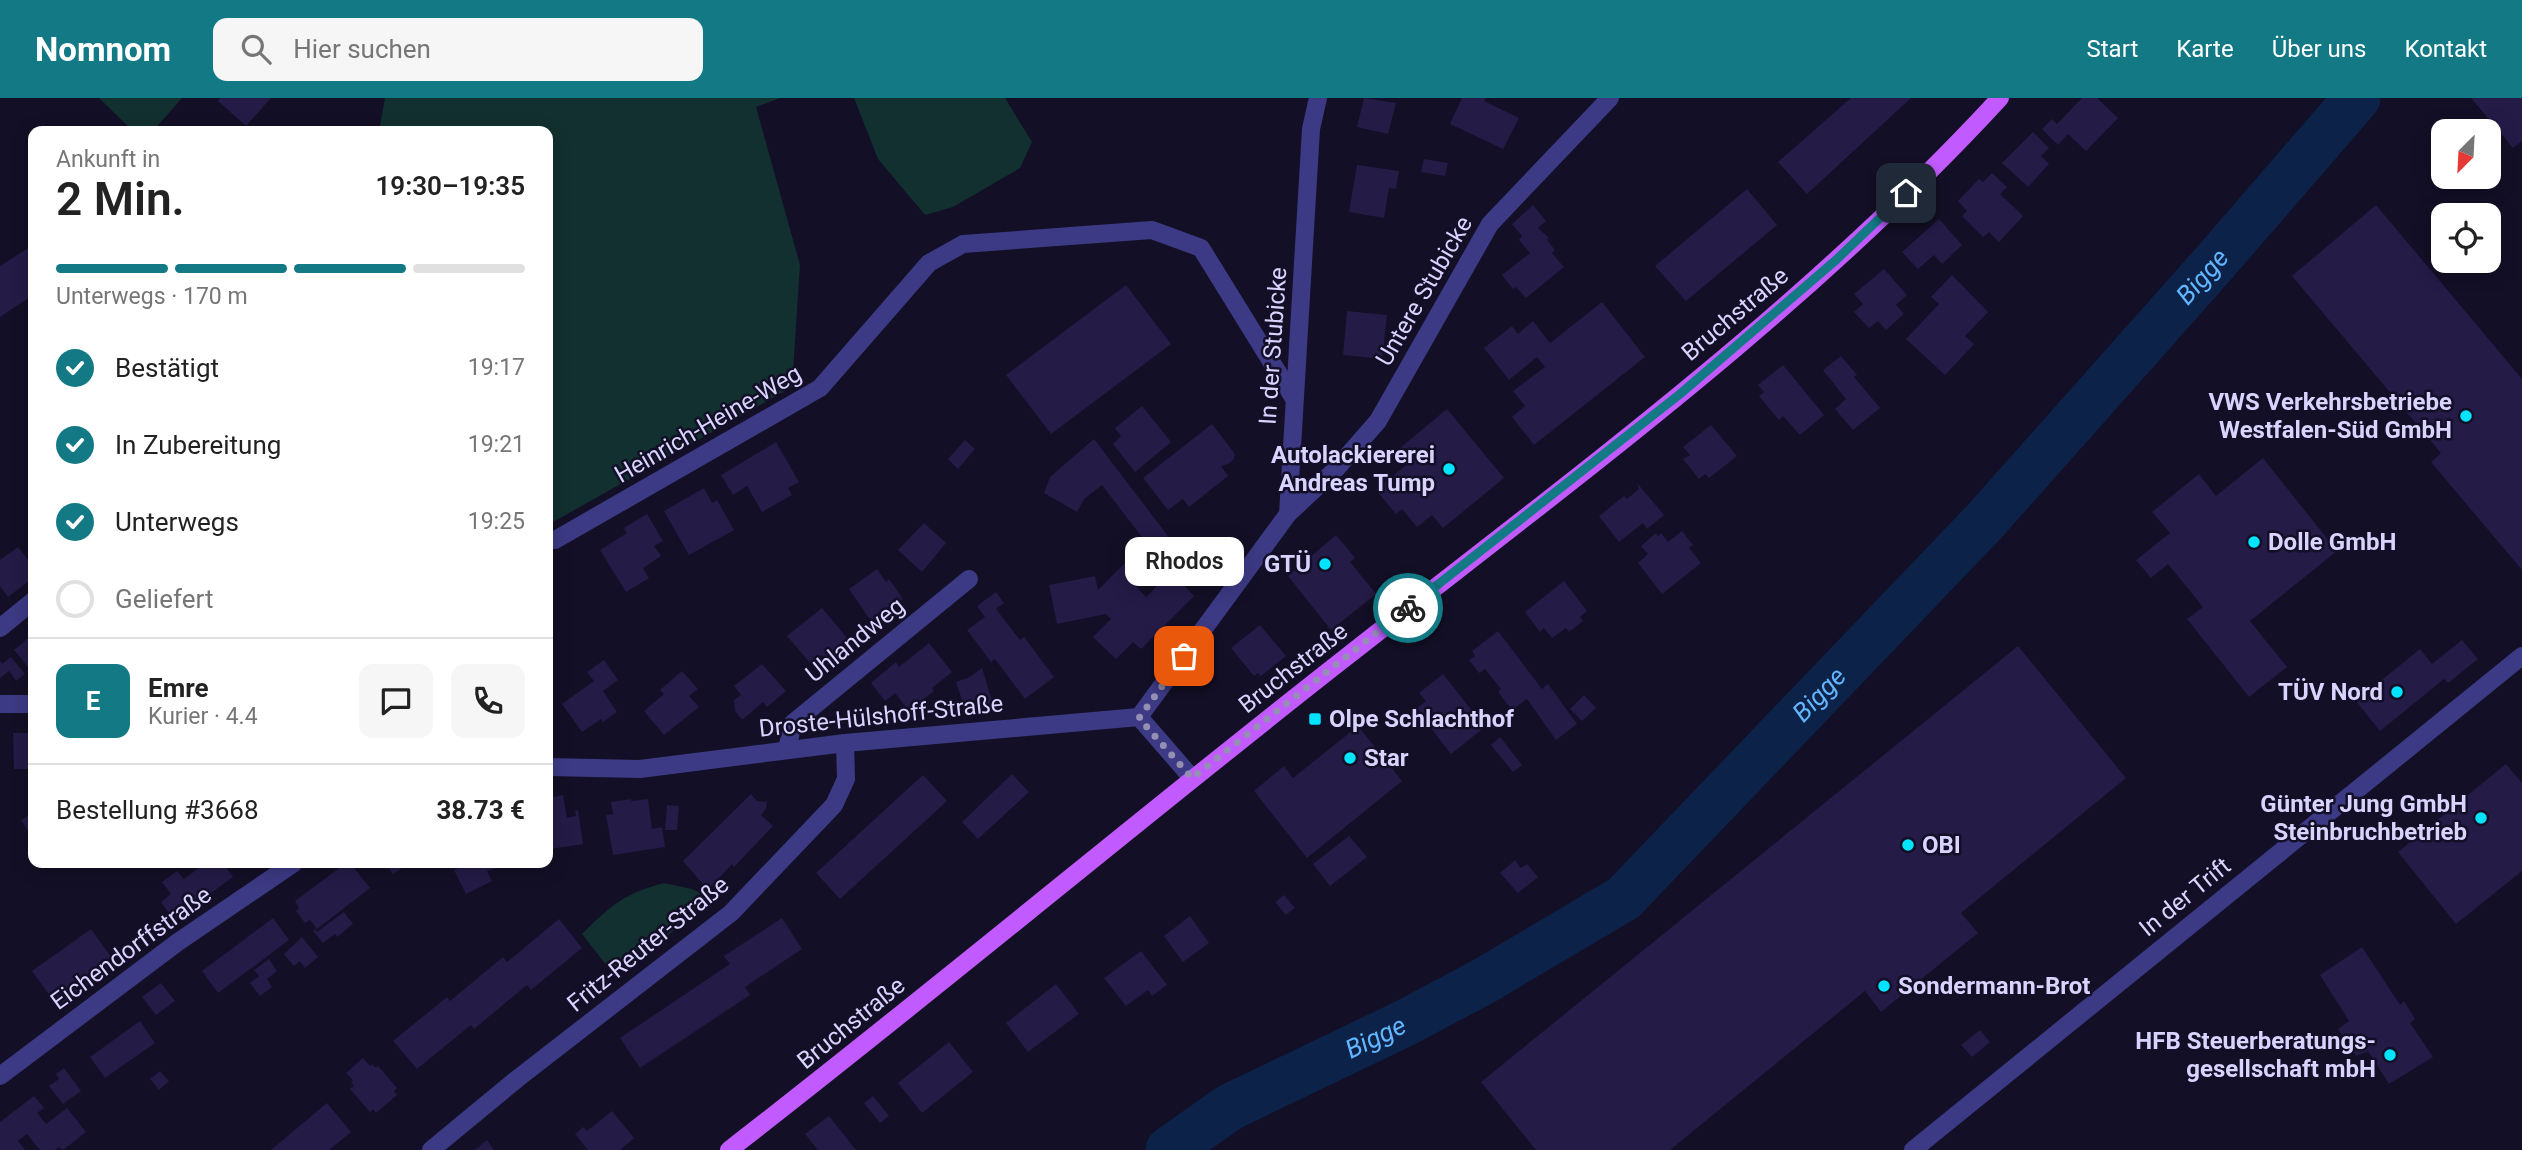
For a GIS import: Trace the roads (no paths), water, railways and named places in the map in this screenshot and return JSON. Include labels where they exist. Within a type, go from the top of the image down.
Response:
[{"type":"main road","name":"Bruchstraße","points":[[729,1150],[1192,778],[1680,394],[1836,260],[1959,142],[2000,98]]},
{"type":"street","name":"In der Stubicke","points":[[1288,514],[1311,129],[1318,98]]},
{"type":"street","name":"Untere Stubicke","points":[[1288,514],[1336,469],[1378,421],[1490,225],[1610,98]]},
{"type":"street","name":"Heinrich-Heine-Weg","points":[[555,540],[820,387],[929,263],[963,244],[1152,230],[1200,248],[1293,397]]},
{"type":"street","points":[[1192,778],[1139,718],[1288,514]]},
{"type":"street","name":"Uhlandweg","points":[[788,749],[793,723],[969,579]]},
{"type":"street","points":[[0,628],[28,605]]},
{"type":"street","name":"In der Trift","points":[[1913,1150],[2522,656]]},
{"type":"street","points":[[0,704],[28,704]]},
{"type":"street","name":"Droste-Hülshoff-Straße","points":[[553,767],[640,769],[845,743],[1139,718]]},
{"type":"street","name":"Fritz-Reuter-Straße","points":[[431,1150],[517,1079],[731,913],[834,805],[846,779],[845,743]]},
{"type":"street","name":"Eichendorffstraße","points":[[0,1076],[178,942],[287,868]]},
{"type":"waterway","name":"Bigge","points":[[1169,1150],[1230,1107],[1405,1023],[1484,981],[1624,898],[1984,522],[2357,98]]},
{"type":"place","name":"VWS Verkehrsbetriebe Westfalen-Süd GmbH","points":[[2466,416]]},
{"type":"place","name":"Autolackiererei Andreas Tump","points":[[1449,469]]},
{"type":"place","name":"Dolle GmbH","points":[[2254,542]]},
{"type":"place","name":"GTÜ","points":[[1325,564]]},
{"type":"place","name":"Rhodos","points":[[1184,656]]},
{"type":"place","name":"TÜV Nord","points":[[2397,692]]},
{"type":"place","name":"Olpe Schlachthof","points":[[1315,719]]},
{"type":"place","name":"Star","points":[[1350,758]]},
{"type":"place","name":"Günter Jung GmbH Steinbruchbetrieb","points":[[2481,818]]},
{"type":"place","name":"OBI","points":[[1908,845]]},
{"type":"place","name":"Sondermann-Brot","points":[[1884,986]]},
{"type":"place","name":"HFB Steuerberatungs- gesellschaft mbH","points":[[2390,1055]]}]
